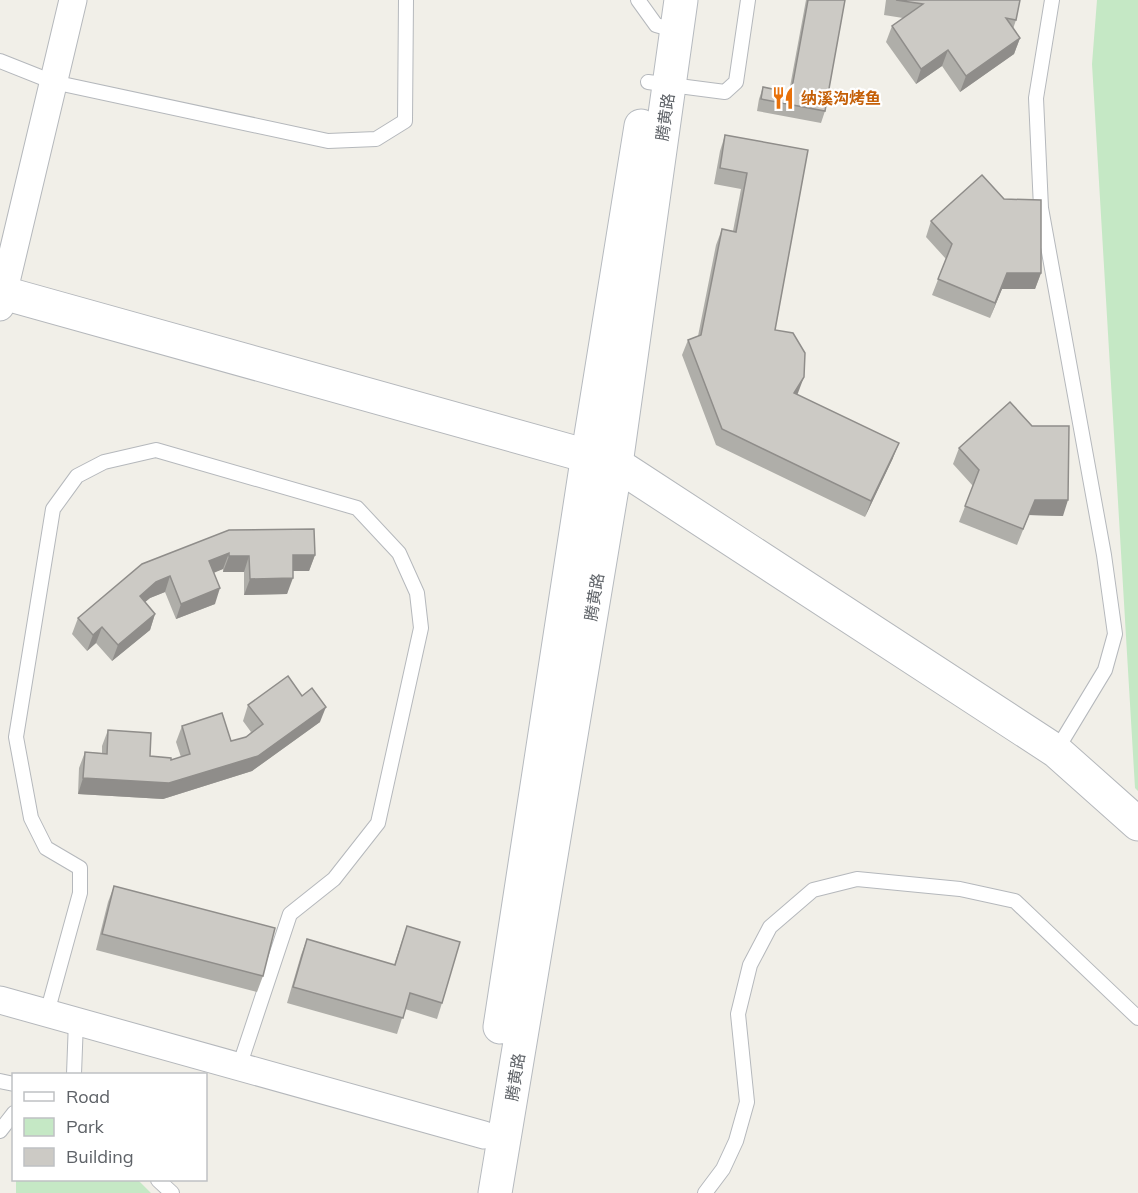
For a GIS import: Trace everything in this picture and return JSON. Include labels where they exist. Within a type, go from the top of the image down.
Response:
[{"type":"main road","name":"腾黄路","points":[[495,1193],[659,84],[663,11]]},
{"type":"main road","points":[[1,297],[602,459],[1056,751],[1138,824]]},
{"type":"main road","name":"腾黄路","points":[[474,1193],[602,459]]},
{"type":"street","points":[[1,297],[73,0]]},
{"type":"street","points":[[0,1000],[484,1135]]},
{"type":"lane","points":[[0,61],[53,82],[328,141],[376,139],[405,121],[406,0]]},
{"type":"lane","points":[[659,84],[725,92],[736,82],[748,0]]},
{"type":"lane","points":[[1052,0],[1036,98],[1041,208],[1104,555],[1115,634],[1105,670],[1056,751]]},
{"type":"lane","points":[[47,1013],[80,893],[80,868],[46,848],[31,818],[16,737],[53,509],[77,476],[104,462],[156,450],[357,508],[399,553],[417,592],[421,628],[378,823],[334,879],[290,914],[239,1066]]},
{"type":"lane","points":[[705,1193],[723,1169],[736,1141],[747,1102],[738,1014],[750,965],[770,927],[813,890],[857,879],[960,889],[1015,901],[1138,1018]]},
{"type":"lane","points":[[74,1073],[76,1021]]},
{"type":"lane","points":[[0,1131],[12,1116]]},
{"type":"lane","points":[[160,1181],[172,1193]]},
{"type":"green space","points":[[1097,0],[1138,0],[1138,791],[1135,788],[1092,64]]},
{"type":"green space","points":[[16,1181],[139,1181],[151,1193],[16,1193]]},
{"type":"building","points":[[808,0],[845,0],[825,111],[761,99],[763,87],[791,93]]},
{"type":"building","points":[[896,0],[1020,0],[1016,20],[1006,18],[1020,38],[966,76],[948,50],[921,69],[892,26],[923,4]]},
{"type":"building","points":[[725,135],[808,150],[775,330],[793,333],[805,353],[804,377],[794,393],[899,443],[871,501],[722,429],[688,340],[701,335],[722,229],[736,232],[747,173],[720,168]]},
{"type":"building","points":[[982,175],[1004,199],[1041,200],[1041,273],[1007,273],[995,303],[938,279],[952,244],[931,221]]},
{"type":"building","points":[[1010,402],[1032,426],[1069,426],[1068,500],[1035,500],[1023,529],[965,506],[979,470],[959,448]]},
{"type":"building","points":[[314,529],[315,555],[293,555],[293,578],[250,579],[249,556],[229,556],[229,553],[209,561],[220,588],[181,604],[170,576],[156,582],[140,596],[155,614],[118,645],[102,627],[93,635],[78,618],[142,564],[229,530]]},
{"type":"building","points":[[288,676],[302,696],[312,688],[326,707],[258,756],[169,783],[83,778],[85,752],[107,754],[108,730],[151,733],[150,756],[171,758],[171,760],[190,754],[182,726],[222,713],[231,741],[246,737],[263,724],[248,705]]},
{"type":"building","points":[[114,886],[275,928],[263,976],[102,934]]},
{"type":"building","points":[[407,926],[460,942],[442,1003],[410,993],[403,1018],[293,987],[307,939],[395,965]]},
{"type":"place","name":"纳溪沟烤鱼","points":[[783,98]]}]
